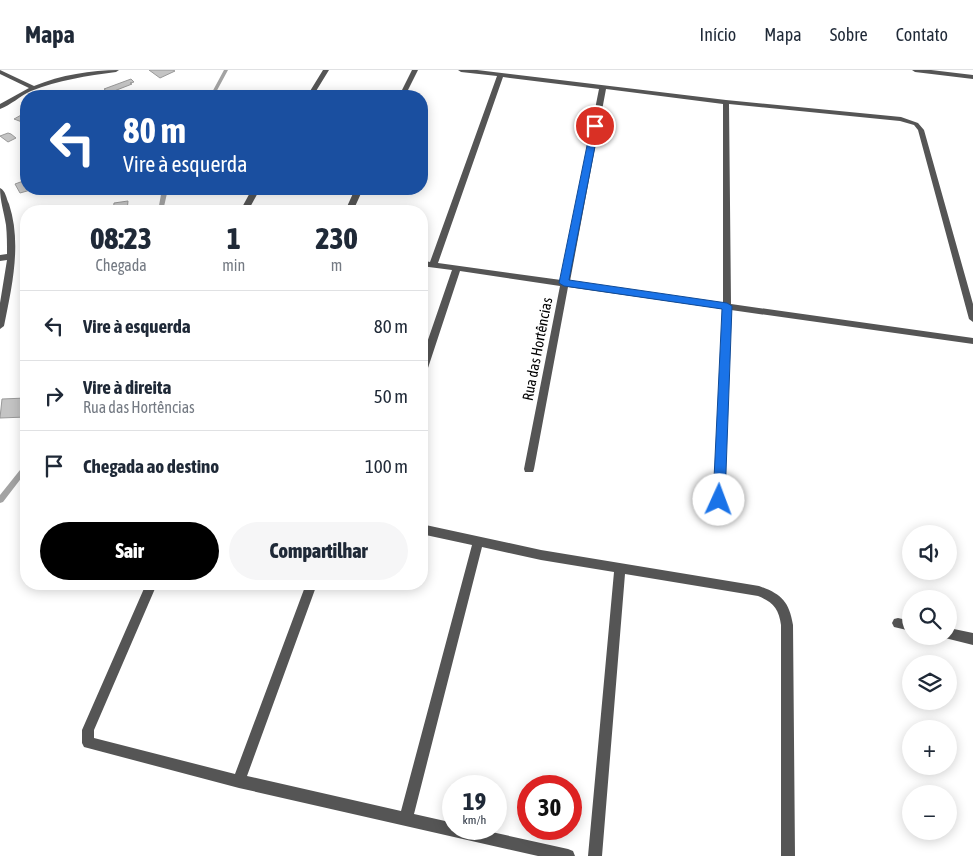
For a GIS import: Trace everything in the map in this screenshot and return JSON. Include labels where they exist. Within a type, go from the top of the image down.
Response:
[{"type":"street","points":[[27,90],[57,79],[116,70]]},
{"type":"street","points":[[314,90],[326,70]]},
{"type":"street","points":[[405,90],[415,70]]},
{"type":"street","points":[[461,70],[726,102],[901,119],[919,126],[973,319]]},
{"type":"street","points":[[916,70],[973,77]]},
{"type":"street","points":[[0,72],[32,87]]},
{"type":"street","points":[[433,264],[501,75]]},
{"type":"street","name":"Rua das Hortências","points":[[529,469],[603,88]]},
{"type":"street","points":[[0,106],[20,94]]},
{"type":"street","points":[[719,500],[727,306],[726,102]]},
{"type":"street","points":[[0,190],[7,207],[12,232],[12,256],[0,326]]},
{"type":"street","points":[[0,258],[12,256]]},
{"type":"street","points":[[428,264],[973,341]]},
{"type":"street","points":[[428,353],[457,268]]},
{"type":"street","points":[[428,531],[478,542],[620,568],[759,591],[774,597],[785,611],[788,625],[788,856]]},
{"type":"street","points":[[406,819],[478,542]]},
{"type":"street","points":[[595,856],[620,568]]},
{"type":"street","points":[[149,590],[88,730],[88,743],[239,781],[568,856]]},
{"type":"street","points":[[239,781],[310,590]]},
{"type":"street","points":[[898,623],[902,624]]},
{"type":"street","points":[[957,636],[973,639]]},
{"type":"building","points":[[149,70],[173,70],[175,71],[160,78]]},
{"type":"building","points":[[131,79],[134,82],[117,90],[104,89]]},
{"type":"building","points":[[20,116],[20,121],[14,119]]},
{"type":"building","points":[[8,133],[16,138],[8,142],[0,136]]},
{"type":"building","points":[[20,182],[20,193],[15,184]]},
{"type":"building","points":[[128,201],[128,205],[114,205],[114,203]]},
{"type":"building","points":[[20,398],[20,417],[0,418],[2,399]]},
{"type":"waterway","points":[[215,90],[226,70]]},
{"type":"waterway","points":[[161,205],[164,195]]},
{"type":"waterway","points":[[0,500],[20,475]]},
{"type":"route","points":[[595,126],[564,283],[727,306],[719,500]]}]
